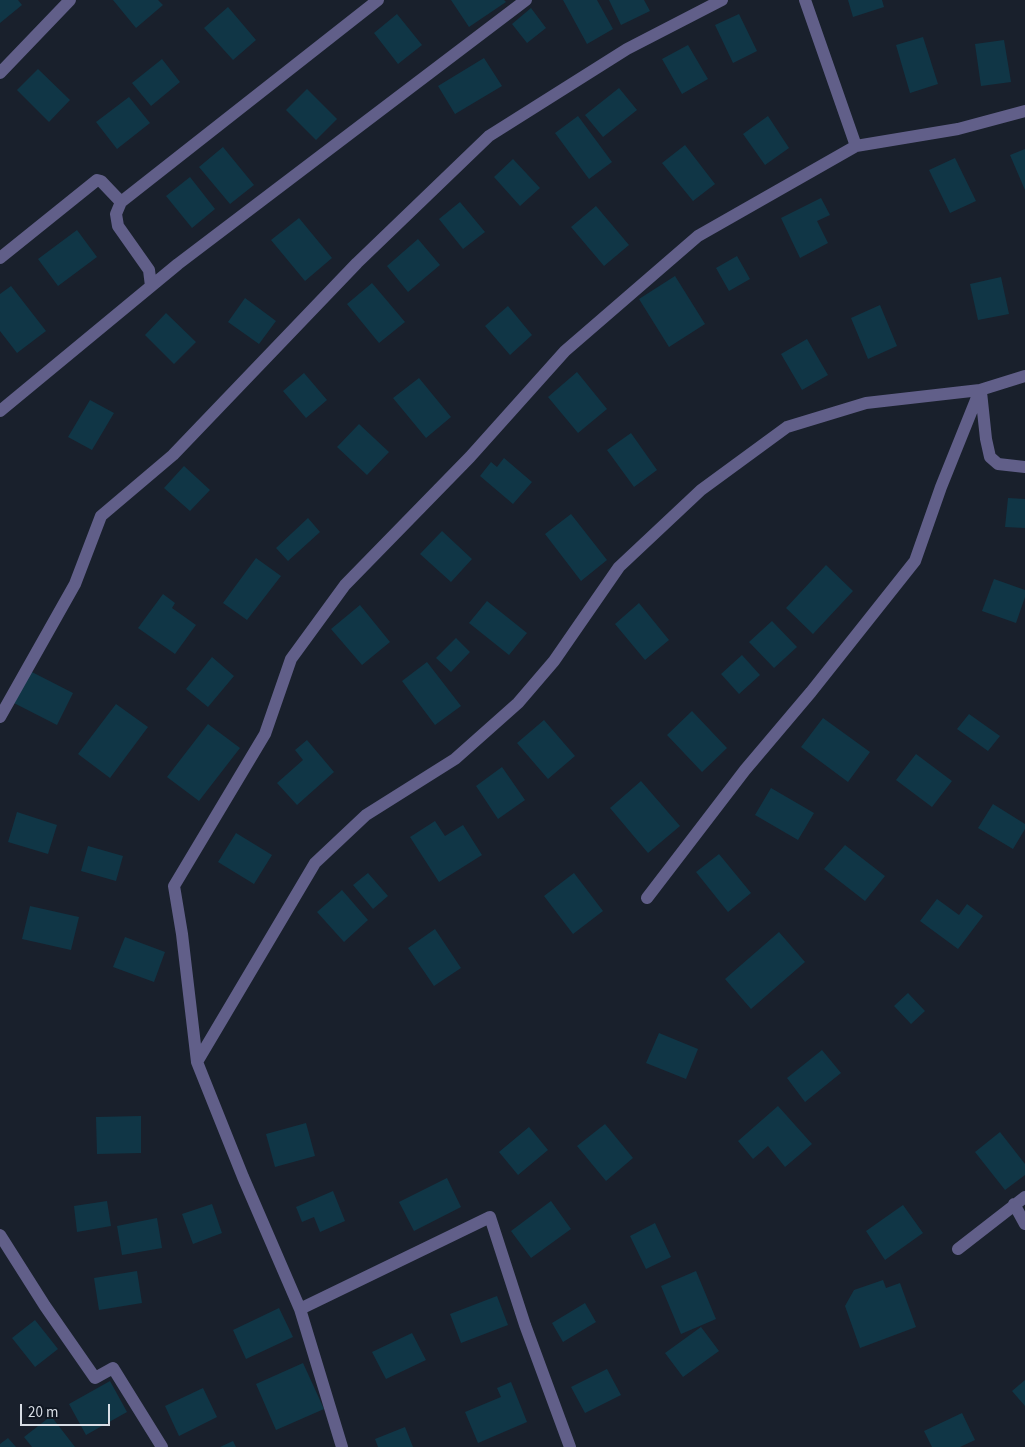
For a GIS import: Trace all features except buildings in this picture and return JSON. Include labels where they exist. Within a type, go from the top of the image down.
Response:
[{"type":"street","points":[[0,73],[70,0]]},
{"type":"street","points":[[151,286],[150,270],[118,226],[116,214],[120,202],[378,0]]},
{"type":"street","points":[[0,411],[178,264],[526,0]]},
{"type":"street","points":[[0,717],[75,584],[100,516],[173,455],[357,263],[489,136],[627,49],[722,0]]},
{"type":"street","points":[[805,0],[856,146]]},
{"type":"street","points":[[342,1447],[300,1309],[243,1177],[197,1062],[182,934],[174,886],[264,734],[291,659],[345,585],[470,457],[565,351],[698,236],[856,146],[958,129],[1025,111]]},
{"type":"street","points":[[0,258],[97,180],[101,181],[120,202]]},
{"type":"street","points":[[197,1062],[315,864],[366,815],[455,759],[518,703],[554,661],[620,567],[701,490],[787,427],[866,403],[980,390],[1025,376]]},
{"type":"street","points":[[980,390],[990,457],[998,464],[1025,467]]},
{"type":"street","points":[[647,898],[744,770],[811,692],[915,561],[941,487],[980,390]]},
{"type":"street","points":[[958,1249],[1025,1197]]},
{"type":"street","points":[[1014,1204],[1025,1224]]},
{"type":"street","points":[[300,1309],[490,1217],[525,1325],[570,1447]]},
{"type":"street","points":[[0,1235],[45,1306],[95,1378],[113,1368],[162,1447]]}]
